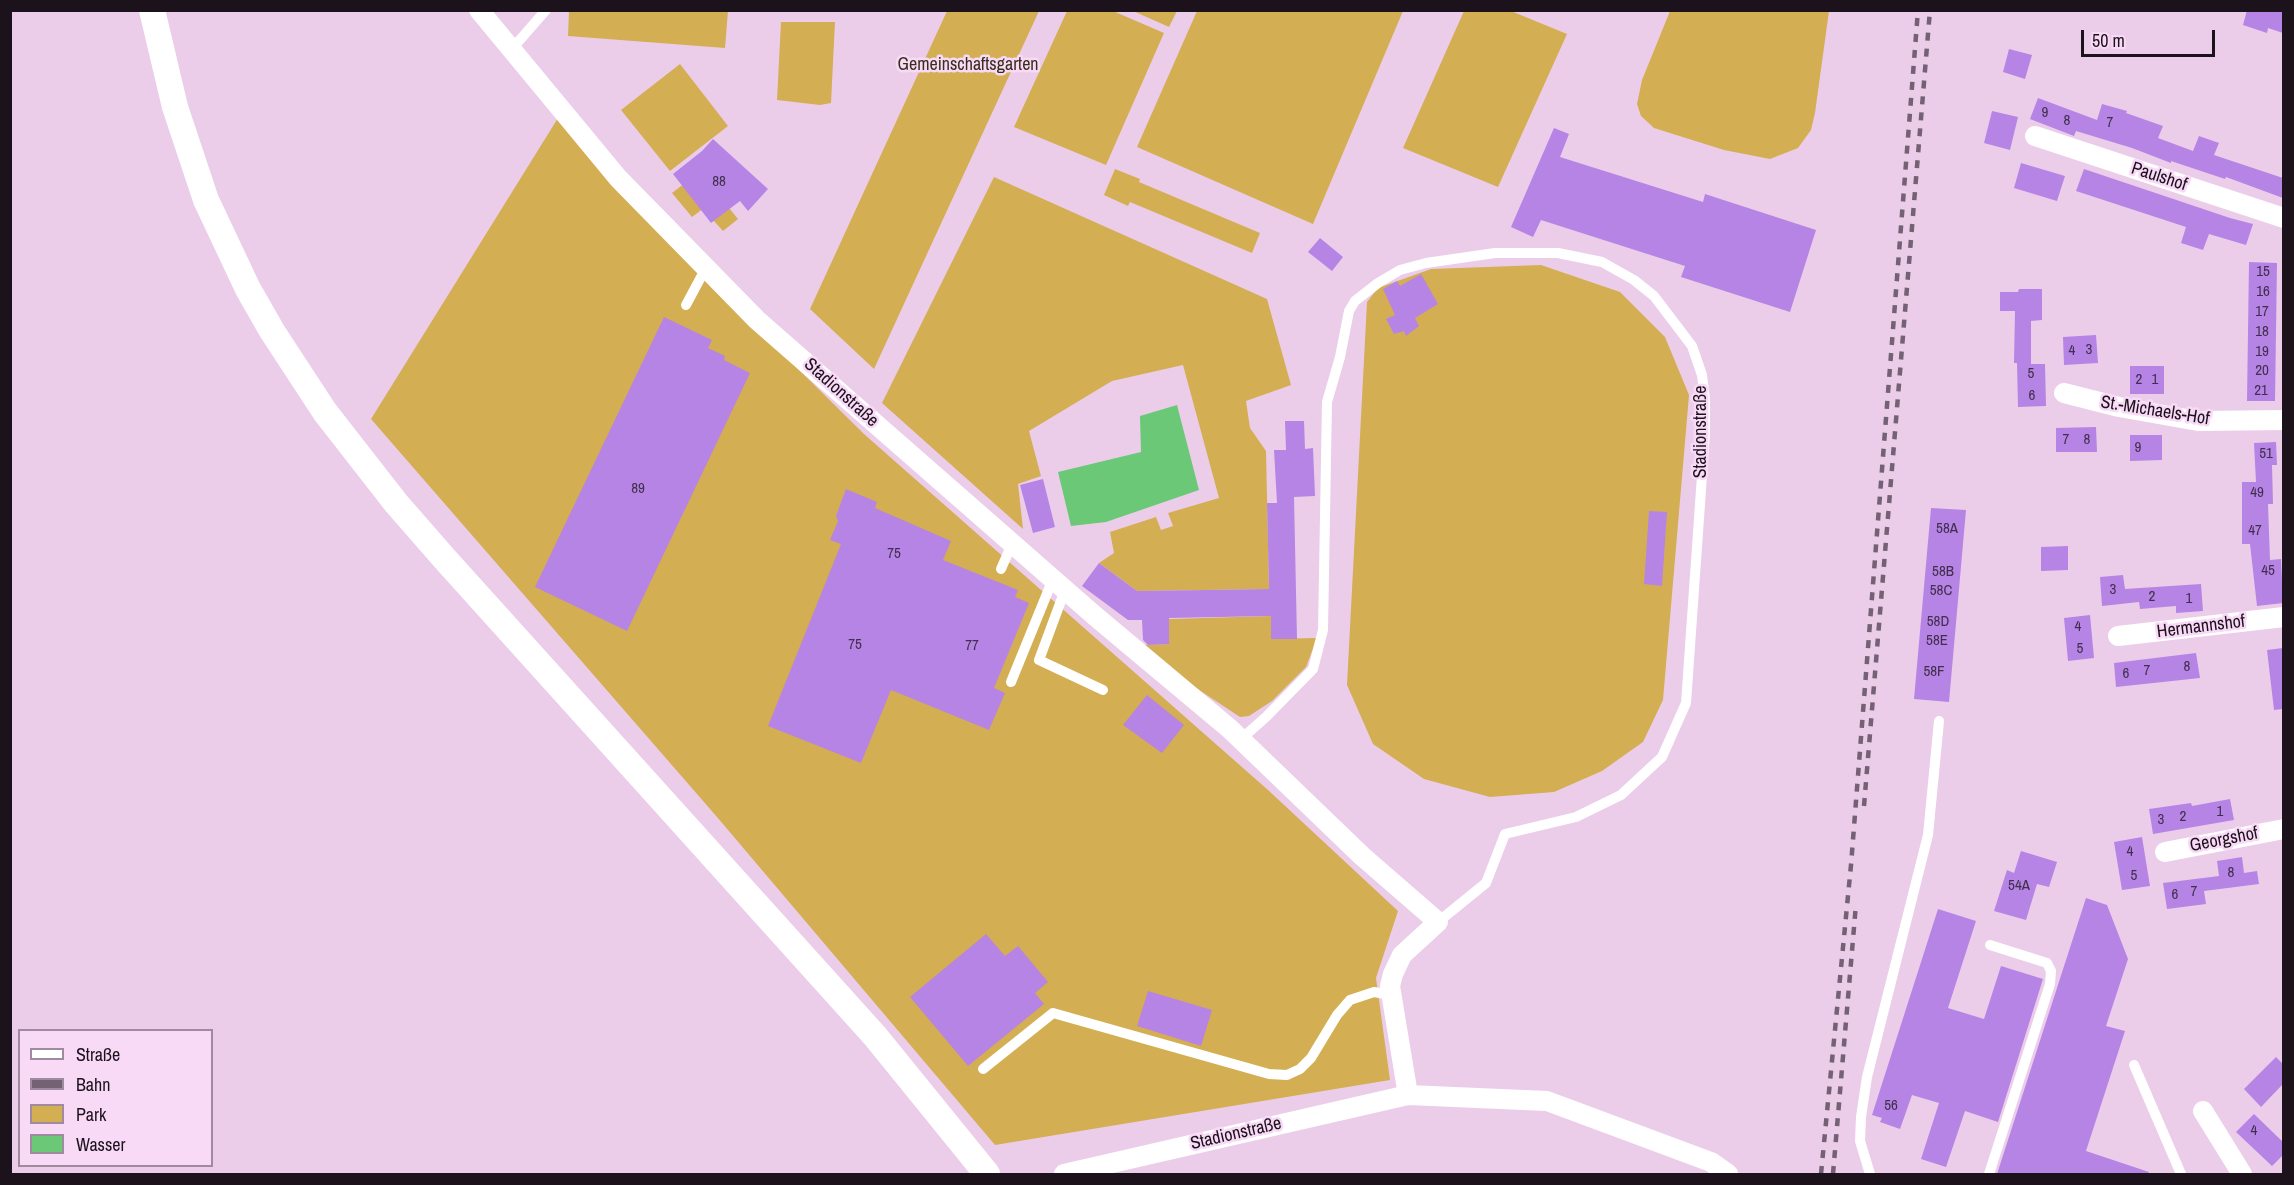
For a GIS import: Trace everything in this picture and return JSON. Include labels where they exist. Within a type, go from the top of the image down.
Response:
[{"type":"street","points":[[152,10],[175,107],[206,200],[248,289],[272,331],[325,412],[396,503],[875,1036],[987,1174]]},
{"type":"street","name":"Stadionstraße","points":[[479,10],[618,178],[683,252],[708,271],[757,320],[1059,585],[1230,729],[1362,856],[1438,922],[1402,955],[1390,986],[1408,1095]]},
{"type":"street","name":"Paulshof","points":[[2035,136],[2283,218]]},
{"type":"street","name":"St.-Michaels-Hof","points":[[2064,393],[2119,407],[2198,421],[2283,420]]},
{"type":"street","name":"Hermannshof","points":[[2118,636],[2283,617]]},
{"type":"street","name":"Georgshof","points":[[2165,852],[2283,829]]},
{"type":"street","name":"Stadionstraße","points":[[1064,1174],[1083,1172],[1408,1095],[1547,1101],[1711,1162],[1728,1174]]},
{"type":"street","points":[[2203,1111],[2242,1174]]},
{"type":"lane","points":[[511,50],[546,10]]},
{"type":"lane","name":"Stadionstraße","points":[[1240,740],[1313,669],[1323,630],[1327,402],[1340,357],[1346,320],[1355,300],[1378,282],[1400,270],[1426,263],[1495,254],[1558,253],[1602,262],[1634,280],[1654,296],[1692,346],[1702,375],[1705,399],[1705,433],[1686,704],[1662,758],[1621,795],[1575,818],[1505,834],[1486,883],[1438,922]]},
{"type":"lane","points":[[686,305],[701,277],[708,271]]},
{"type":"lane","points":[[1001,568],[1012,544]]},
{"type":"lane","points":[[1011,682],[1059,585]]},
{"type":"lane","points":[[1059,585],[1039,660],[1103,690]]},
{"type":"lane","points":[[1870,1174],[1860,1141],[1861,1117],[1869,1067],[1928,836],[1939,721]]},
{"type":"lane","points":[[1989,1174],[2050,984],[2051,971],[2047,963],[1990,945]]},
{"type":"lane","points":[[983,1069],[1053,1013],[1269,1074],[1287,1075],[1300,1069],[1311,1058],[1337,1015],[1350,1000],[1374,992],[1391,995]]},
{"type":"lane","points":[[2134,1065],[2181,1174]]},
{"type":"green space","points":[[569,11],[728,11],[725,48],[568,36]]},
{"type":"green space","name":"Gemeinschaftsgarten","points":[[947,11],[1039,11],[874,369],[810,309]]},
{"type":"green space","points":[[1067,11],[1113,11],[1164,33],[1106,165],[1014,127]]},
{"type":"green space","points":[[1133,11],[1177,11],[1169,27]]},
{"type":"green space","points":[[1197,11],[1403,11],[1313,224],[1137,147]]},
{"type":"green space","points":[[1464,11],[1511,11],[1567,34],[1498,187],[1403,148]]},
{"type":"green space","points":[[1670,11],[1829,11],[1815,113],[1811,130],[1798,148],[1770,159],[1724,150],[1654,128],[1641,116],[1637,104],[1642,80]]},
{"type":"green space","points":[[781,22],[835,22],[831,103],[820,105],[777,100]]},
{"type":"green space","points":[[680,64],[728,126],[670,171],[621,110]]},
{"type":"green space","points":[[558,118],[645,218],[864,434],[1268,790],[1398,911],[1376,978],[1390,1080],[995,1145],[717,817],[371,419]]},
{"type":"green space","points":[[1115,169],[1140,179],[1139,182],[1260,233],[1252,253],[1130,202],[1128,206],[1104,195]]},
{"type":"green space","points":[[994,177],[1267,299],[1291,385],[1246,401],[1250,428],[1266,451],[1269,589],[1137,591],[1099,563],[1114,553],[1110,532],[1156,517],[1161,530],[1173,526],[1168,513],[1219,498],[1183,365],[1112,381],[1029,431],[1041,476],[1018,484],[1023,529],[882,403]]},
{"type":"green space","points":[[685,183],[704,208],[692,217],[672,193]]},
{"type":"green space","points":[[729,208],[738,219],[723,231],[713,220]]},
{"type":"green space","points":[[1541,265],[1620,292],[1665,337],[1689,395],[1663,700],[1643,742],[1602,771],[1554,792],[1490,797],[1424,779],[1373,744],[1347,685],[1367,302],[1378,288],[1431,269]]},
{"type":"green space","points":[[1271,616],[1271,639],[1317,638],[1306,667],[1272,701],[1249,716],[1240,717],[1184,680],[1143,645],[1169,644],[1169,619]]},
{"type":"water","points":[[1177,405],[1199,490],[1106,522],[1071,526],[1058,472],[1141,452],[1140,416]]},
{"type":"building","points":[[2247,10],[2283,10],[2283,33],[2268,28],[2267,33],[2243,25]]},
{"type":"building","points":[[2009,49],[2032,55],[2025,79],[2003,72]]},
{"type":"building","points":[[2038,98],[2097,120],[2102,104],[2127,111],[2126,113],[2163,126],[2158,138],[2193,151],[2199,136],[2219,143],[2214,155],[2283,178],[2283,198],[2226,177],[2225,179],[2171,161],[2171,163],[2076,131],[2074,136],[2030,119]]},
{"type":"building","points":[[1992,111],[2018,117],[2010,150],[1984,143]]},
{"type":"building","points":[[1554,128],[1569,134],[1560,157],[1703,202],[1705,194],[1816,230],[1790,312],[1681,277],[1685,266],[1541,220],[1533,237],[1511,227]]},
{"type":"building","points":[[713,139],[768,189],[748,211],[740,201],[711,223],[673,174]]},
{"type":"building","points":[[2021,163],[2065,176],[2057,201],[2014,188]]},
{"type":"building","points":[[2084,169],[2253,224],[2246,245],[2209,234],[2203,250],[2181,243],[2186,227],[2076,191]]},
{"type":"building","points":[[1320,238],[1343,257],[1332,271],[1308,252]]},
{"type":"building","points":[[2249,262],[2277,263],[2275,401],[2247,401]]},
{"type":"building","points":[[1421,274],[1438,304],[1415,318],[1419,326],[1406,336],[1404,331],[1394,334],[1386,319],[1395,315],[1383,289],[1397,281],[1400,286]]},
{"type":"building","points":[[2019,289],[2042,289],[2042,320],[2031,321],[2031,364],[2045,364],[2046,406],[2018,407],[2017,363],[2014,363],[2015,311],[2000,311],[2000,292],[2018,292]]},
{"type":"building","points":[[664,317],[712,340],[708,348],[725,356],[724,360],[750,373],[627,631],[535,587]]},
{"type":"building","points":[[2096,335],[2098,363],[2064,365],[2063,337]]},
{"type":"building","points":[[2130,366],[2164,366],[2164,394],[2130,394]]},
{"type":"building","points":[[1285,421],[1304,421],[1305,449],[1313,448],[1315,496],[1294,497],[1297,639],[1271,639],[1271,616],[1169,618],[1169,644],[1148,645],[1143,640],[1142,620],[1128,620],[1082,586],[1099,563],[1137,591],[1269,589],[1267,503],[1277,503],[1274,450],[1286,450]]},
{"type":"building","points":[[2096,427],[2097,452],[2056,452],[2056,428]]},
{"type":"building","points":[[2130,435],[2162,435],[2162,460],[2130,461]]},
{"type":"building","points":[[2276,442],[2277,465],[2272,465],[2273,504],[2268,504],[2270,560],[2281,559],[2283,603],[2257,606],[2250,544],[2242,544],[2242,482],[2256,482],[2254,443]]},
{"type":"building","points":[[1043,479],[1055,527],[1033,533],[1020,485]]},
{"type":"building","points":[[846,489],[877,502],[875,508],[951,541],[943,560],[1018,590],[1015,597],[1029,603],[994,688],[1005,693],[989,730],[891,690],[861,763],[768,726],[841,544],[830,540],[838,521],[836,516]]},
{"type":"building","points":[[1931,508],[1966,510],[1949,702],[1914,699]]},
{"type":"building","points":[[1649,511],[1667,512],[1662,586],[1644,584]]},
{"type":"building","points":[[2068,546],[2068,570],[2041,571],[2041,547]]},
{"type":"building","points":[[2123,575],[2125,589],[2201,584],[2203,611],[2176,613],[2176,606],[2140,609],[2139,602],[2102,606],[2100,577]]},
{"type":"building","points":[[2090,615],[2094,658],[2068,661],[2064,618]]},
{"type":"building","points":[[2283,648],[2283,709],[2274,710],[2267,650]]},
{"type":"building","points":[[2196,653],[2200,678],[2116,687],[2114,663]]},
{"type":"building","points":[[1147,695],[1184,725],[1162,753],[1123,725]]},
{"type":"building","points":[[2230,799],[2234,820],[2153,834],[2149,809],[2191,803],[2192,806]]},
{"type":"building","points":[[2142,837],[2150,886],[2122,890],[2114,842]]},
{"type":"building","points":[[2021,851],[2057,862],[2049,887],[2037,884],[2026,920],[1994,911],[2007,870],[2014,873]]},
{"type":"building","points":[[2242,857],[2244,873],[2257,871],[2259,884],[2204,891],[2206,904],[2167,909],[2163,883],[2219,876],[2217,861]]},
{"type":"building","points":[[2086,898],[2107,905],[2128,959],[2106,1026],[2125,1031],[2086,1151],[2149,1172],[2148,1174],[1997,1174]]},
{"type":"building","points":[[1938,909],[1976,921],[1948,1008],[1984,1019],[2001,966],[2043,979],[1998,1122],[1965,1111],[1946,1167],[1921,1159],[1939,1103],[1912,1095],[1900,1129],[1880,1122],[1882,1118],[1872,1115]]},
{"type":"building","points":[[986,934],[1005,956],[1018,946],[1048,982],[1035,993],[1044,1004],[968,1066],[910,997]]},
{"type":"building","points":[[1148,991],[1212,1010],[1201,1046],[1137,1026]]},
{"type":"building","points":[[2276,1057],[2283,1064],[2283,1084],[2261,1107],[2244,1089]]},
{"type":"building","points":[[2254,1114],[2283,1142],[2283,1155],[2272,1166],[2236,1132]]},
{"type":"railway","points":[[1821,1174],[1851,865],[1918,10]]},
{"type":"railway","points":[[1864,806],[1930,10]]},
{"type":"railway","points":[[1833,1174],[1856,904]]}]
